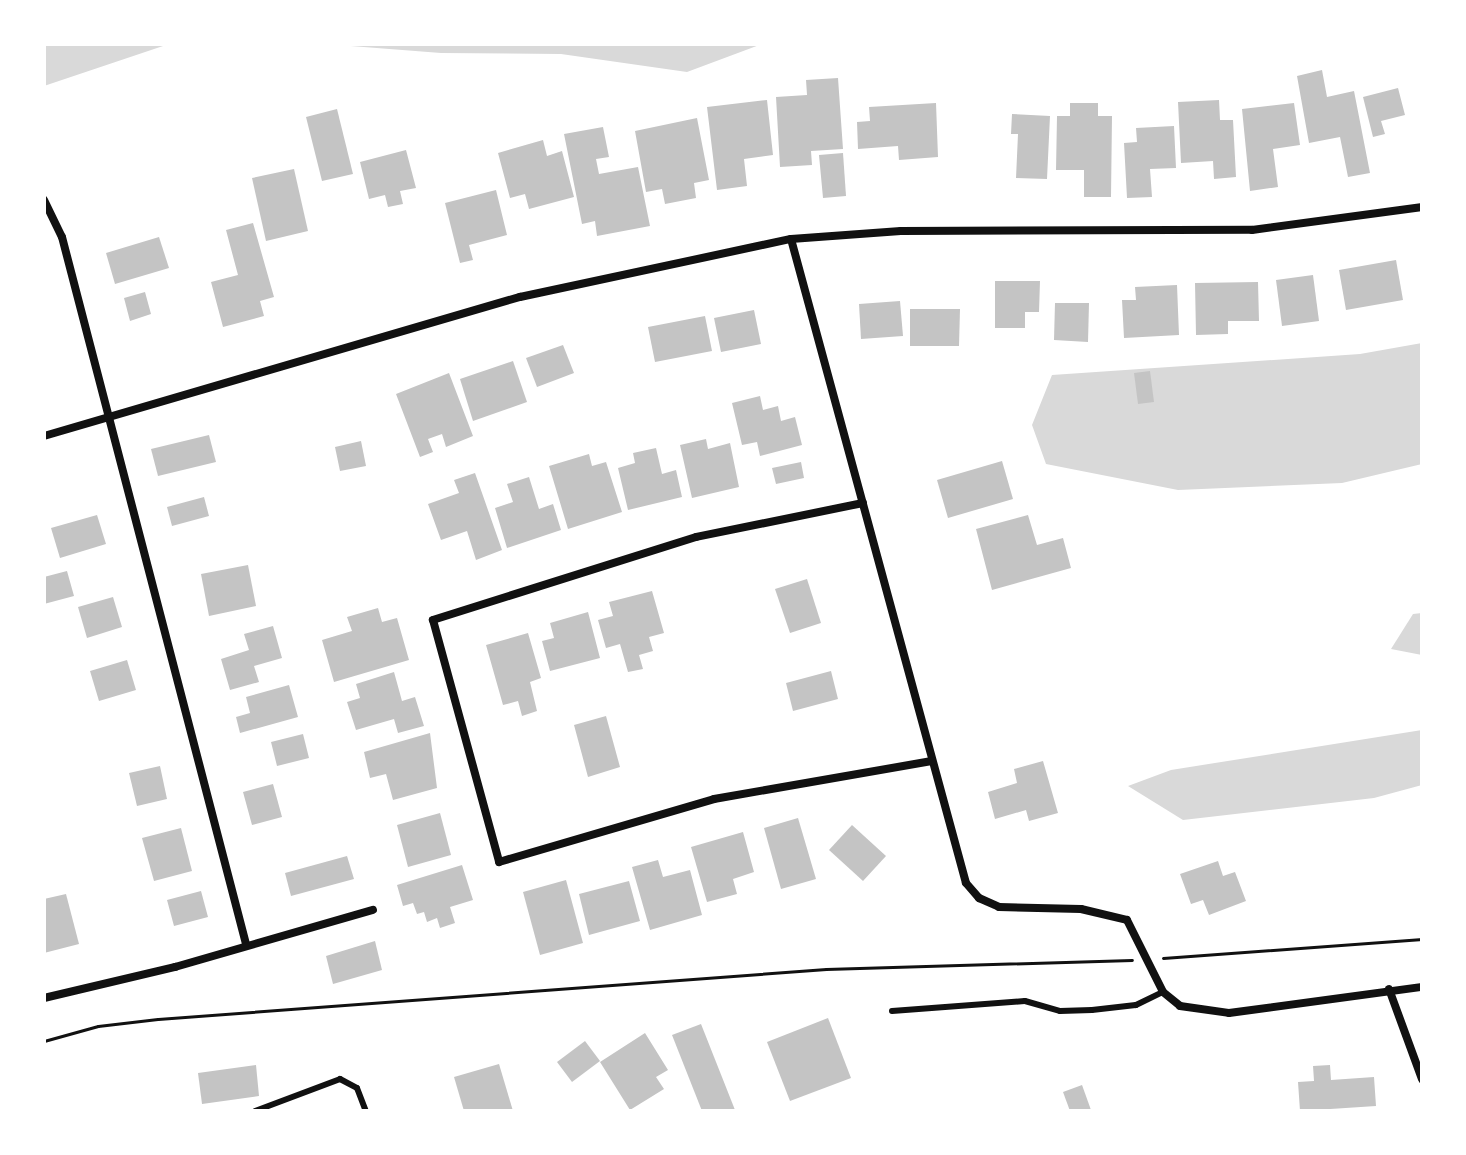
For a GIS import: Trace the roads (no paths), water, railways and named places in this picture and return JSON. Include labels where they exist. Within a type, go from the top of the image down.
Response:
[{"type":"street","points":[[44,200],[62,237],[246,944]]},
{"type":"street","points":[[44,436],[520,297],[791,239],[901,231],[1252,230],[1422,207]]},
{"type":"street","points":[[791,239],[966,883],[979,898],[999,907],[1113,913],[1136,931],[1163,992],[1180,1006],[1229,1013],[1389,989],[1422,987]]},
{"type":"street","points":[[863,503],[696,537],[433,620],[499,862],[714,799],[932,761]]},
{"type":"street","points":[[44,998],[175,967],[246,944],[373,910]]},
{"type":"street","points":[[1389,989],[1422,1079]]},
{"type":"lane","points":[[892,1011],[1025,1001],[1060,1011],[1092,1010],[1136,1005],[1163,992]]},
{"type":"lane","points":[[255,1111],[340,1079],[357,1088],[366,1111]]}]
